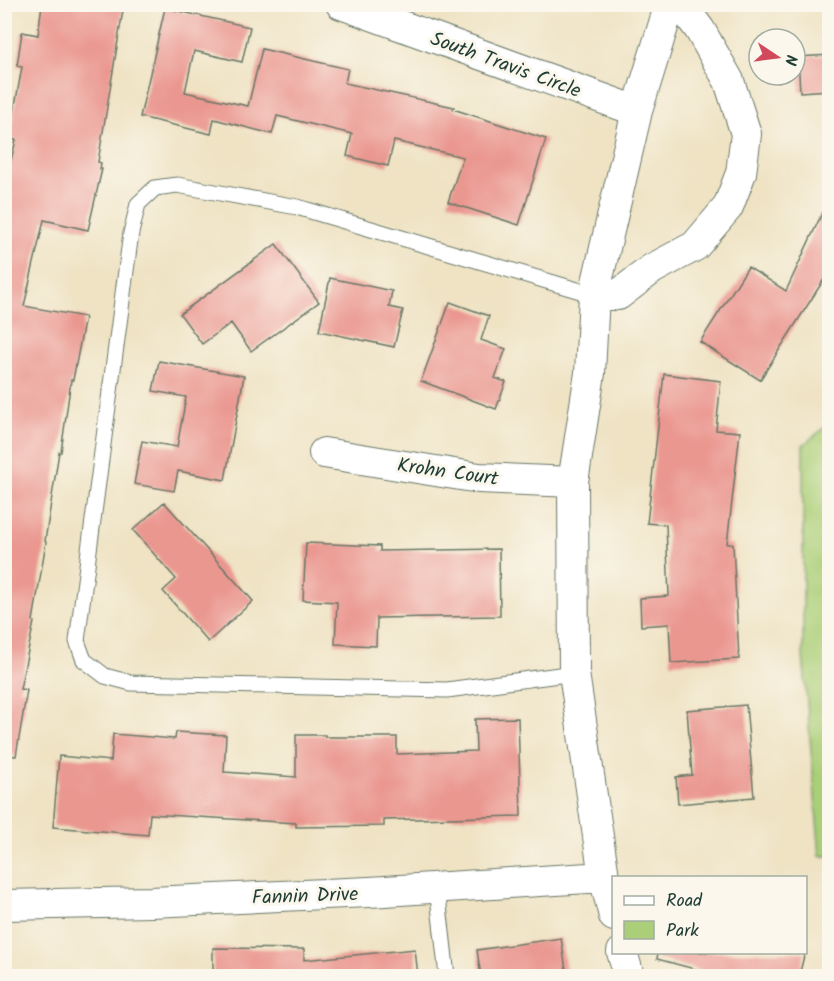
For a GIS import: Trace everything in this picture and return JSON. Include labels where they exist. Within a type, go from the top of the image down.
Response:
[{"type":"street","name":"South Travis Circle","points":[[341,4],[637,111]]},
{"type":"street","points":[[612,908],[604,878],[574,673],[573,482],[590,373],[594,295],[637,111],[670,4]]},
{"type":"street","points":[[594,295],[618,295],[652,269],[695,246],[728,207],[741,172],[746,134],[729,81],[700,30],[681,4]]},
{"type":"street","name":"Krohn Court","points":[[324,453],[479,478],[573,482]]},
{"type":"street","name":"Fannin Drive","points":[[4,905],[151,902],[604,878]]},
{"type":"street","points":[[623,954],[629,976]]},
{"type":"lane","points":[[574,673],[447,690],[131,683],[105,676],[84,660],[77,641],[131,233],[138,204],[154,188],[177,185],[297,207],[594,295]]},
{"type":"lane","points":[[437,888],[447,976]]},
{"type":"green space","points":[[829,424],[830,856],[820,856],[803,655],[803,445]]},
{"type":"building","points":[[42,4],[124,4],[98,162],[101,163],[100,169],[102,169],[88,230],[44,220],[24,306],[85,317],[73,380],[71,380],[34,622],[20,689],[27,690],[16,756],[4,755],[4,189],[16,140],[9,139],[22,67],[17,66],[22,32],[38,35]]},
{"type":"building","points":[[165,8],[250,27],[242,62],[194,51],[185,92],[248,106],[262,49],[348,69],[345,83],[454,107],[453,109],[546,139],[519,225],[448,202],[463,157],[394,141],[388,166],[347,156],[352,134],[277,116],[272,134],[214,119],[211,134],[140,117]]},
{"type":"building","points":[[830,55],[830,90],[800,92],[800,87],[807,87],[807,56]]},
{"type":"building","points":[[830,196],[830,270],[760,380],[700,342],[748,267],[786,291]]},
{"type":"building","points":[[276,244],[319,302],[251,351],[231,323],[202,344],[180,314]]},
{"type":"building","points":[[330,278],[392,291],[389,307],[403,310],[394,347],[319,331]]},
{"type":"building","points":[[450,302],[489,316],[481,340],[506,349],[495,378],[506,382],[496,409],[421,381]]},
{"type":"building","points":[[159,361],[244,376],[225,480],[178,471],[174,491],[134,484],[142,441],[177,447],[186,397],[153,391]]},
{"type":"building","points":[[664,374],[721,381],[716,430],[740,432],[727,544],[733,544],[739,659],[671,663],[669,624],[641,626],[640,598],[669,596],[666,525],[647,523]]},
{"type":"building","points":[[164,502],[253,601],[208,642],[163,591],[176,579],[133,530]]},
{"type":"building","points":[[306,543],[380,546],[380,551],[499,549],[500,616],[377,618],[376,646],[335,644],[337,602],[303,600]]},
{"type":"building","points":[[746,705],[754,797],[678,804],[676,777],[692,775],[687,710]]},
{"type":"building","points":[[518,718],[521,816],[384,820],[384,826],[296,827],[296,823],[150,814],[148,835],[53,827],[59,756],[111,761],[113,734],[175,739],[176,732],[226,735],[224,772],[296,777],[296,735],[397,737],[397,754],[476,751],[475,719]]},
{"type":"building","points":[[561,938],[567,976],[481,976],[477,950]]},
{"type":"building","points":[[213,948],[304,949],[304,960],[415,949],[418,976],[213,976]]},
{"type":"building","points":[[658,954],[804,954],[799,976],[721,976],[657,959]]}]
